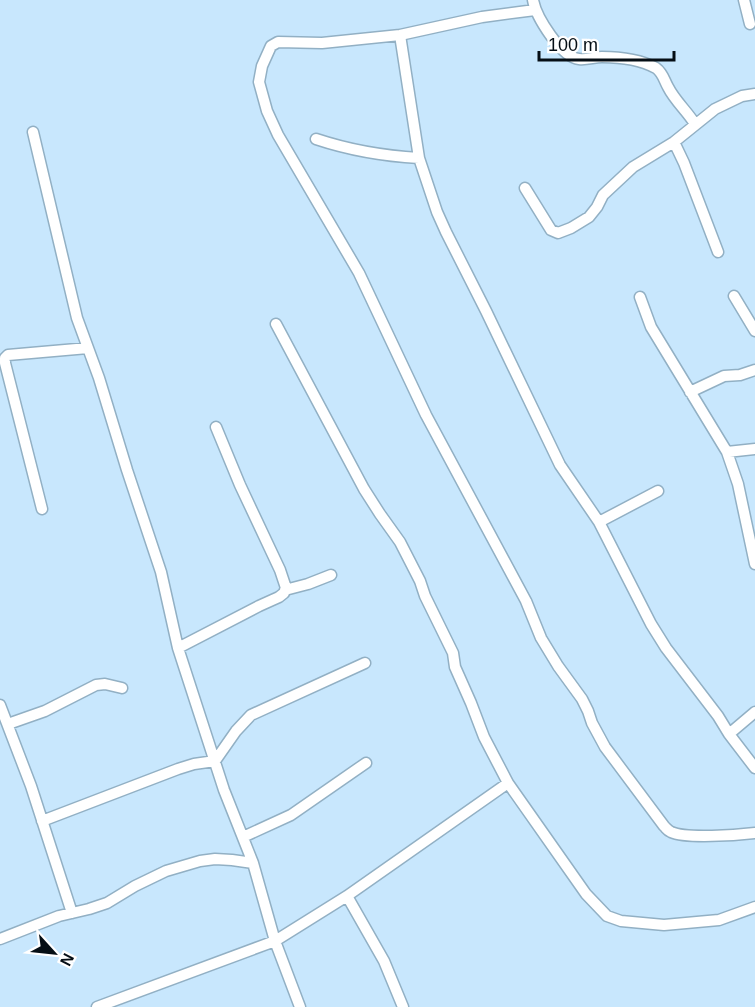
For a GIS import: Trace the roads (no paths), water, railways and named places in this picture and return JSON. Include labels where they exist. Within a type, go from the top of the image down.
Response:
[{"type":"street","points":[[744,0],[750,24]]},
{"type":"street","points":[[695,124],[680,106],[658,69],[638,61],[617,58],[576,59],[549,34],[534,5],[400,35],[322,43],[278,42],[271,46],[262,66],[259,82],[267,111],[278,135],[359,273],[410,384],[526,601],[541,638],[582,699],[605,747],[664,826],[671,832],[707,835],[755,833]]},
{"type":"street","points":[[400,35],[419,158],[446,232],[560,465],[599,522],[651,624],[666,648],[755,768]]},
{"type":"street","points":[[525,188],[551,230],[558,233],[571,228],[589,217],[603,195],[641,161],[674,142],[715,109],[742,96],[755,94]]},
{"type":"street","points":[[33,132],[77,318],[99,378],[161,572],[178,648],[234,818],[253,863],[276,941],[300,1007]]},
{"type":"street","points":[[316,139],[374,153],[419,158]]},
{"type":"street","points":[[674,142],[717,252]]},
{"type":"street","points":[[734,296],[755,331]]},
{"type":"street","points":[[640,297],[651,327],[727,452],[738,484],[755,564]]},
{"type":"street","points":[[276,324],[364,489],[400,542],[420,581],[453,653],[454,667],[484,737],[508,783],[586,894],[607,916],[621,921],[664,925],[719,920],[755,907]]},
{"type":"street","points":[[42,509],[5,358],[8,355],[24,353],[87,348]]},
{"type":"street","points":[[690,392],[724,376],[740,375],[755,370]]},
{"type":"street","points":[[178,648],[279,597],[286,588],[216,427]]},
{"type":"street","points":[[727,452],[755,449]]},
{"type":"street","points":[[599,522],[658,491]]},
{"type":"street","points":[[285,590],[331,575]]},
{"type":"street","points":[[42,821],[178,769],[215,761],[236,731],[251,715],[365,663]]},
{"type":"street","points":[[8,724],[52,708],[96,685],[105,684],[122,688]]},
{"type":"street","points":[[0,705],[31,786],[72,913]]},
{"type":"street","points":[[729,734],[755,712]]},
{"type":"street","points":[[243,837],[291,815],[366,764]]},
{"type":"street","points":[[97,1007],[276,941],[347,896],[508,783]]},
{"type":"street","points":[[0,939],[59,916],[107,903],[166,871],[215,859],[253,863]]},
{"type":"street","points":[[347,896],[384,961],[404,1007]]}]
